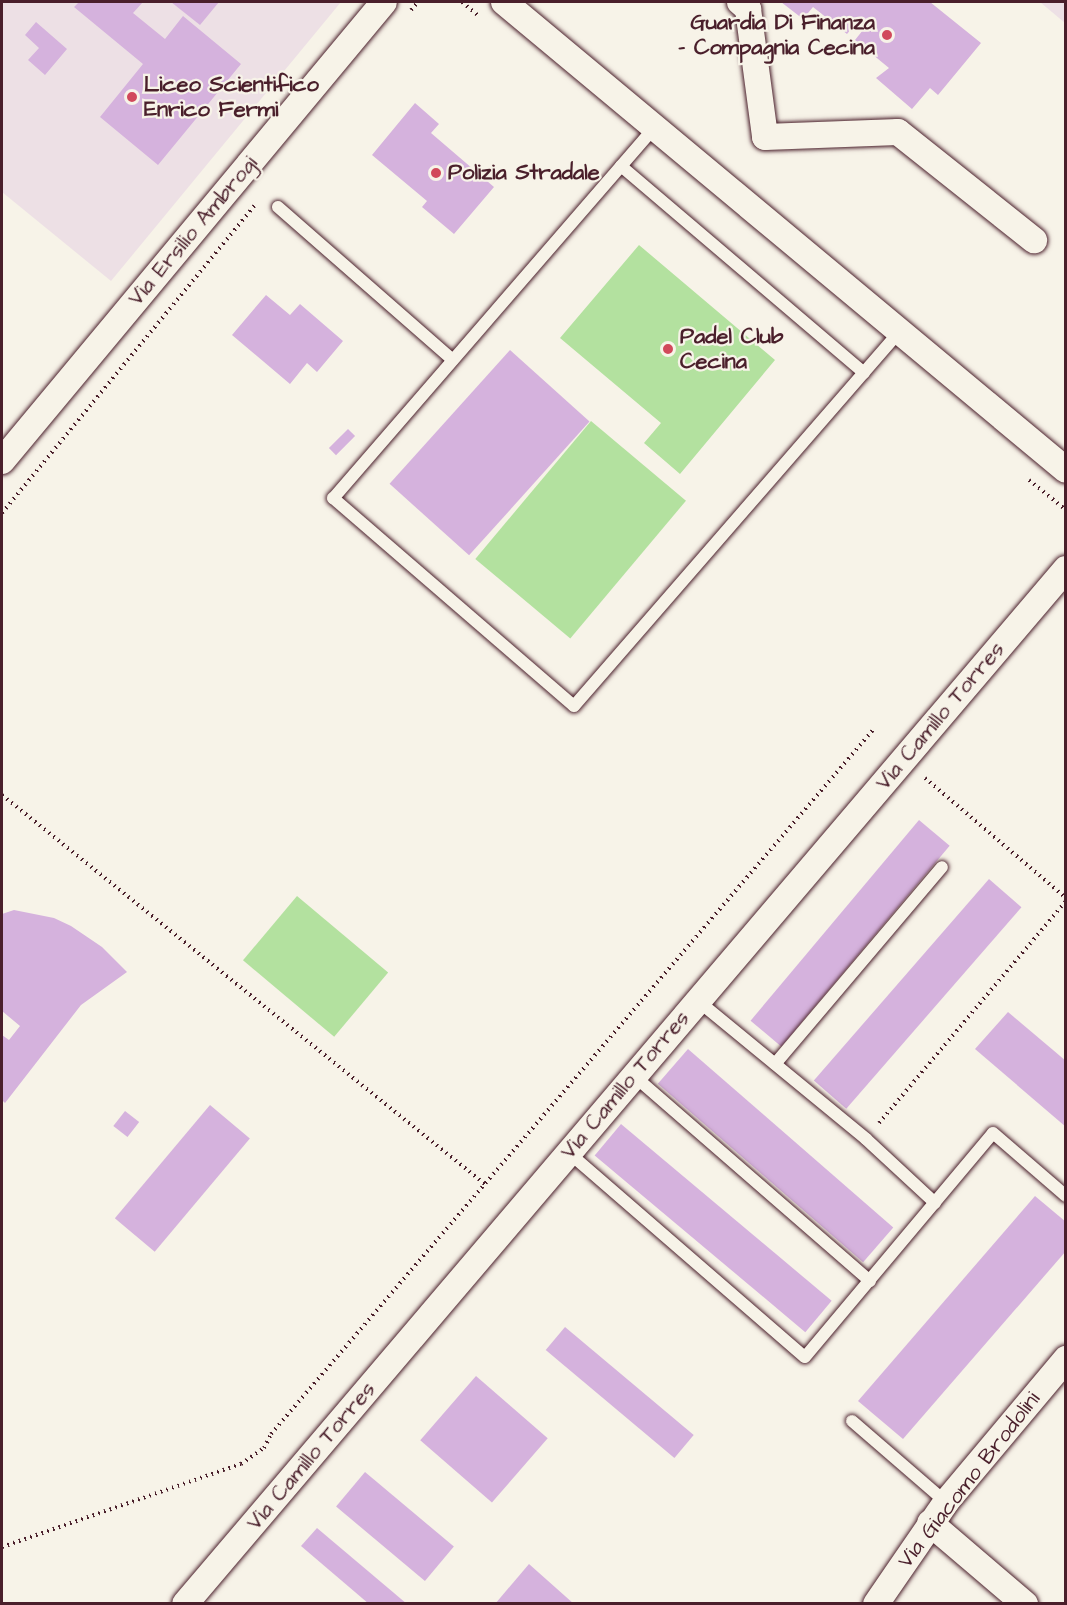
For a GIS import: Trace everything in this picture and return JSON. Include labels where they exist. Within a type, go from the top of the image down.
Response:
[{"type":"street","name":"Via Ersilio Ambrogi","points":[[2,461],[384,2]]},
{"type":"street","points":[[504,2],[1065,470]]},
{"type":"street","points":[[740,2],[748,9],[765,137],[898,132],[1034,240]]},
{"type":"street","name":"Via Camillo Torres","points":[[185,1604],[1065,569]]},
{"type":"street","name":"Via Giacomo Brodolini","points":[[876,1604],[946,1502],[1065,1359]]},
{"type":"street","points":[[930,1523],[1025,1604]]},
{"type":"lane","points":[[654,128],[333,498],[574,706],[898,333]]},
{"type":"lane","points":[[621,166],[864,373]]},
{"type":"lane","points":[[278,207],[453,360]]},
{"type":"lane","points":[[775,1064],[942,867]]},
{"type":"lane","points":[[697,1000],[866,1139],[935,1203]]},
{"type":"lane","points":[[633,1075],[870,1281]]},
{"type":"lane","points":[[568,1152],[805,1357],[993,1133],[1065,1196]]},
{"type":"lane","points":[[852,1421],[946,1502]]},
{"type":"path","points":[[2,1547],[254,1457],[873,730]]},
{"type":"path","points":[[866,1139],[1065,900],[903,759]]},
{"type":"path","points":[[2,795],[486,1185]]},
{"type":"shaded area","name":"Liceo Scientifico Enrico Fermi","points":[[2,2],[341,2],[111,281],[2,192]]},
{"type":"shaded area","points":[[1040,2],[1065,2],[1065,23]]},
{"type":"green space","name":"Padel Club Cecina","points":[[639,245],[775,360],[680,474],[644,443],[661,423],[560,338]]},
{"type":"green space","points":[[591,421],[686,501],[570,639],[475,559]]},
{"type":"green space","points":[[297,896],[388,972],[334,1037],[243,960]]},
{"type":"building","points":[[79,2],[143,2],[133,13],[165,39],[183,16],[241,64],[158,165],[100,117],[143,64],[74,7]]},
{"type":"building","points":[[171,2],[219,2],[200,25]]},
{"type":"building","points":[[781,2],[930,2],[981,43],[938,95],[930,88],[912,109],[876,78],[889,68],[855,40],[863,30],[855,24],[847,34],[813,7],[803,19]]},
{"type":"building","points":[[36,22],[67,49],[45,75],[28,60],[39,48],[25,35]]},
{"type":"building","name":"Polizia Stradale","points":[[415,103],[439,124],[431,133],[494,187],[454,234],[422,207],[427,201],[372,155]]},
{"type":"building","points":[[266,295],[290,315],[300,304],[343,341],[317,372],[307,363],[290,384],[232,335]]},
{"type":"building","points":[[510,350],[590,422],[469,555],[390,484]]},
{"type":"building","points":[[348,429],[355,436],[336,455],[329,448]]},
{"type":"building","points":[[919,820],[950,846],[781,1046],[751,1021]]},
{"type":"building","points":[[989,879],[1021,907],[846,1109],[814,1081]]},
{"type":"building","points":[[14,910],[54,918],[71,926],[102,947],[127,972],[81,1005],[5,1103],[2,1100],[2,1035],[9,1040],[20,1026],[2,1011],[2,914]]},
{"type":"building","points":[[1008,1012],[1066,1061],[1066,1127],[975,1049]]},
{"type":"building","points":[[688,1049],[893,1227],[863,1262],[658,1084]]},
{"type":"building","points":[[210,1105],[250,1138],[155,1252],[115,1218]]},
{"type":"building","points":[[125,1111],[139,1122],[127,1137],[113,1126]]},
{"type":"building","points":[[621,1124],[832,1301],[805,1332],[595,1155]]},
{"type":"building","points":[[1035,1196],[1066,1222],[1066,1251],[903,1439],[858,1401]]},
{"type":"building","points":[[565,1327],[694,1435],[674,1458],[546,1350]]},
{"type":"building","points":[[476,1376],[548,1438],[492,1502],[420,1440]]},
{"type":"building","points":[[365,1472],[454,1547],[425,1581],[336,1506]]},
{"type":"building","points":[[317,1528],[407,1604],[369,1604],[301,1546]]},
{"type":"building","points":[[529,1564],[574,1604],[495,1604]]},
{"type":"place","name":"Guardia Di Finanza - Compagnia Cecina","points":[[887,35]]},
{"type":"place","name":"Liceo Scientifico Enrico Fermi","points":[[132,97]]},
{"type":"place","name":"Polizia Stradale","points":[[436,173]]},
{"type":"place","name":"Padel Club Cecina","points":[[668,349]]}]
